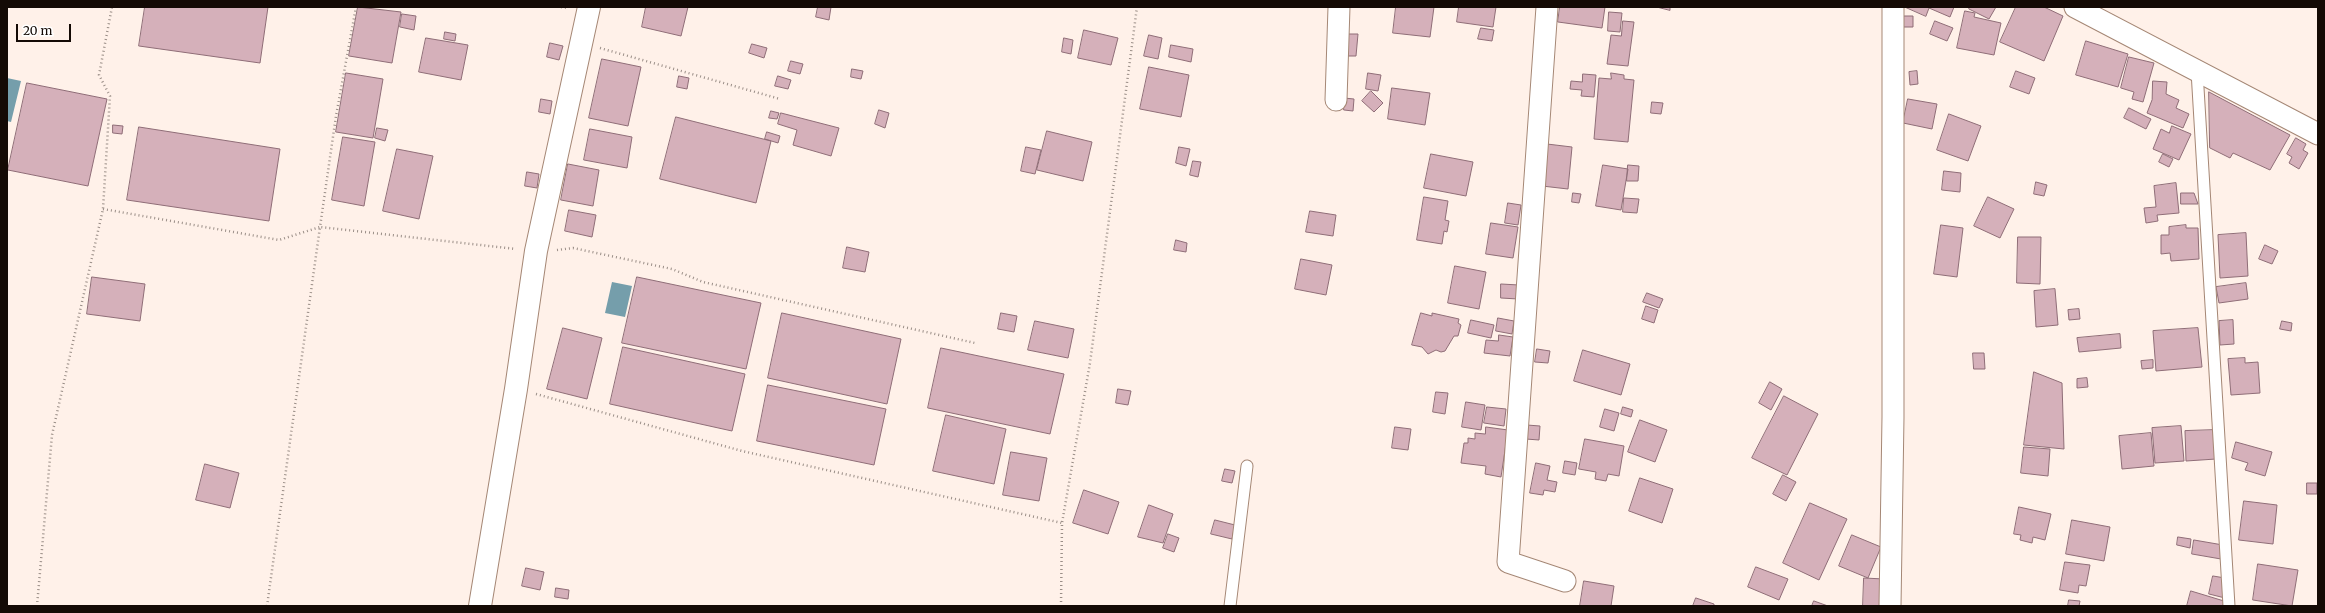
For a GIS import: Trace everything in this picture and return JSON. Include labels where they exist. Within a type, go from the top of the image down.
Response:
[{"type":"street","points":[[480,606],[516,389],[536,251],[589,7]]},
{"type":"street","points":[[1336,100],[1339,7]]},
{"type":"street","points":[[1548,7],[1508,562],[1565,581]]},
{"type":"street","points":[[1890,606],[1893,417],[1893,7]]},
{"type":"street","points":[[2075,7],[2318,134]]},
{"type":"lane","points":[[2197,71],[2229,606]]},
{"type":"lane","points":[[1230,606],[1247,466]]},
{"type":"path","points":[[37,606],[52,435],[103,209],[110,96],[99,75],[112,7]]},
{"type":"path","points":[[267,606],[336,116],[356,7]]},
{"type":"path","points":[[1061,606],[1062,523],[1090,363],[1137,7]]},
{"type":"path","points":[[582,43],[780,99]]},
{"type":"path","points":[[103,209],[279,240],[320,228],[536,251],[573,248],[672,269],[703,282],[975,343]]},
{"type":"path","points":[[516,389],[742,451],[1062,523]]},
{"type":"water","points":[[7,78],[21,81],[11,122],[7,121]]},
{"type":"water","points":[[612,282],[632,286],[625,317],[605,313]]},
{"type":"building","points":[[145,7],[268,7],[260,63],[139,46]]},
{"type":"building","points":[[358,7],[401,12],[392,63],[349,56]]},
{"type":"building","points":[[646,7],[688,7],[681,36],[642,27]]},
{"type":"building","points":[[818,7],[831,7],[829,20],[816,17]]},
{"type":"building","points":[[1396,7],[1434,7],[1430,37],[1393,33]]},
{"type":"building","points":[[1459,7],[1496,7],[1493,27],[1457,22]]},
{"type":"building","points":[[1560,7],[1605,7],[1602,28],[1558,22]]},
{"type":"building","points":[[1657,7],[1670,7],[1670,10]]},
{"type":"building","points":[[1905,7],[1954,7],[1950,17],[1929,8],[1926,16]]},
{"type":"building","points":[[1970,7],[1996,7],[1989,19],[1969,9]]},
{"type":"building","points":[[2016,7],[2044,7],[2063,16],[2044,61],[2000,42]]},
{"type":"building","points":[[1965,11],[1975,13],[1974,17],[2001,23],[1994,55],[1957,48]]},
{"type":"building","points":[[1609,12],[1622,13],[1620,32],[1608,31]]},
{"type":"building","points":[[402,14],[416,16],[414,30],[400,27]]},
{"type":"building","points":[[1902,16],[1913,16],[1913,27],[1902,27]]},
{"type":"building","points":[[1623,21],[1634,22],[1628,66],[1607,64],[1611,35],[1621,36]]},
{"type":"building","points":[[1935,21],[1953,28],[1947,41],[1930,34]]},
{"type":"building","points":[[1481,28],[1494,30],[1492,41],[1478,39]]},
{"type":"building","points":[[1084,30],[1118,38],[1111,65],[1078,58]]},
{"type":"building","points":[[445,32],[456,34],[455,41],[444,39]]},
{"type":"building","points":[[1348,34],[1358,34],[1356,56],[1346,56]]},
{"type":"building","points":[[1149,35],[1162,38],[1158,59],[1144,56]]},
{"type":"building","points":[[426,38],[468,45],[461,80],[419,72]]},
{"type":"building","points":[[1064,38],[1073,40],[1071,54],[1062,52]]},
{"type":"building","points":[[2086,41],[2128,54],[2118,87],[2076,75]]},
{"type":"building","points":[[550,43],[563,46],[559,60],[547,57]]},
{"type":"building","points":[[752,44],[767,48],[764,58],[749,53]]},
{"type":"building","points":[[1171,45],[1193,49],[1191,62],[1169,57]]},
{"type":"building","points":[[2129,57],[2154,63],[2143,102],[2132,99],[2134,92],[2121,88]]},
{"type":"building","points":[[602,59],[641,67],[628,126],[589,118]]},
{"type":"building","points":[[791,61],[803,64],[800,74],[788,71]]},
{"type":"building","points":[[1149,67],[1189,75],[1181,117],[1140,109]]},
{"type":"building","points":[[852,69],[863,71],[861,79],[851,77]]},
{"type":"building","points":[[1917,71],[1918,84],[1910,85],[1909,72]]},
{"type":"building","points":[[2016,71],[2035,78],[2029,94],[2010,87]]},
{"type":"building","points":[[346,73],[383,79],[373,138],[336,132]]},
{"type":"building","points":[[1368,73],[1381,75],[1378,91],[1366,89]]},
{"type":"building","points":[[1611,73],[1624,75],[1624,79],[1634,80],[1628,142],[1594,139],[1599,78],[1611,79]]},
{"type":"building","points":[[1583,74],[1596,75],[1594,97],[1581,96],[1582,90],[1570,89],[1571,81],[1582,82]]},
{"type":"building","points":[[679,76],[689,78],[687,89],[677,87]]},
{"type":"building","points":[[778,76],[791,80],[788,89],[775,86]]},
{"type":"building","points":[[2153,81],[2167,82],[2166,94],[2179,100],[2176,108],[2189,114],[2183,128],[2147,113],[2152,100]]},
{"type":"building","points":[[27,83],[107,99],[88,186],[8,170]]},
{"type":"building","points":[[1392,88],[1430,93],[1425,125],[1388,119]]},
{"type":"building","points":[[1371,91],[1383,103],[1374,112],[1362,101]]},
{"type":"building","points":[[2209,92],[2290,135],[2270,170],[2233,153],[2230,158],[2210,148]]},
{"type":"building","points":[[1344,98],[1354,99],[1353,111],[1344,110]]},
{"type":"building","points":[[541,99],[552,101],[550,114],[539,112]]},
{"type":"building","points":[[1908,99],[1937,104],[1932,129],[1903,123]]},
{"type":"building","points":[[1652,102],[1663,103],[1661,114],[1651,113]]},
{"type":"building","points":[[2129,108],[2151,119],[2146,129],[2124,118]]},
{"type":"building","points":[[879,110],[889,113],[885,128],[875,124]]},
{"type":"building","points":[[771,111],[779,113],[777,119],[769,118]]},
{"type":"building","points":[[781,113],[839,128],[831,156],[793,145],[797,130],[778,124]]},
{"type":"building","points":[[1949,114],[1981,126],[1968,161],[1937,150]]},
{"type":"building","points":[[676,117],[771,141],[756,203],[660,179]]},
{"type":"building","points":[[113,125],[123,126],[122,134],[113,133]]},
{"type":"building","points":[[2172,126],[2191,134],[2179,160],[2153,149],[2161,129],[2169,133]]},
{"type":"building","points":[[139,127],[280,149],[269,221],[127,200]]},
{"type":"building","points":[[377,128],[388,130],[385,141],[375,138]]},
{"type":"building","points":[[590,129],[632,137],[627,168],[584,160]]},
{"type":"building","points":[[1047,131],[1092,142],[1083,181],[1037,170]]},
{"type":"building","points":[[767,132],[780,136],[778,143],[765,139]]},
{"type":"building","points":[[343,137],[375,142],[364,206],[332,200]]},
{"type":"building","points":[[2296,138],[2306,144],[2303,150],[2308,153],[2299,169],[2289,163],[2292,157],[2287,154]]},
{"type":"building","points":[[1547,144],[1572,147],[1568,189],[1542,186]]},
{"type":"building","points":[[1026,147],[1041,150],[1035,174],[1021,171]]},
{"type":"building","points":[[1179,147],[1190,149],[1186,166],[1176,163]]},
{"type":"building","points":[[397,149],[433,156],[419,219],[383,211]]},
{"type":"building","points":[[1431,154],[1473,162],[1466,196],[1424,188]]},
{"type":"building","points":[[2163,154],[2173,159],[2169,167],[2159,162]]},
{"type":"building","points":[[1193,161],[1201,162],[1198,177],[1190,175]]},
{"type":"building","points":[[568,164],[599,170],[593,206],[561,200]]},
{"type":"building","points":[[1603,165],[1628,169],[1621,210],[1596,206]]},
{"type":"building","points":[[1628,165],[1639,166],[1638,181],[1627,181]]},
{"type":"building","points":[[1944,171],[1961,173],[1960,192],[1942,190]]},
{"type":"building","points":[[527,172],[539,174],[537,188],[525,186]]},
{"type":"building","points":[[2036,182],[2047,185],[2044,196],[2034,194]]},
{"type":"building","points":[[2176,183],[2179,213],[2157,215],[2158,221],[2146,223],[2144,208],[2156,207],[2154,186]]},
{"type":"building","points":[[1573,193],[1581,194],[1579,203],[1572,202]]},
{"type":"building","points":[[2181,193],[2194,193],[2198,204],[2181,204]]},
{"type":"building","points":[[1424,197],[1448,201],[1445,220],[1449,221],[1447,232],[1444,231],[1442,244],[1417,240]]},
{"type":"building","points":[[1988,197],[2014,209],[2000,238],[1974,226]]},
{"type":"building","points":[[1624,198],[1639,199],[1637,213],[1623,212]]},
{"type":"building","points":[[1508,203],[1521,205],[1518,225],[1505,223]]},
{"type":"building","points":[[569,210],[596,215],[592,237],[565,231]]},
{"type":"building","points":[[1310,211],[1336,215],[1333,236],[1306,232]]},
{"type":"building","points":[[1491,223],[1518,227],[1513,258],[1486,254]]},
{"type":"building","points":[[1941,225],[1963,228],[1957,277],[1934,274]]},
{"type":"building","points":[[2186,225],[2186,228],[2198,228],[2199,259],[2171,261],[2170,253],[2161,254],[2161,235],[2169,235],[2169,227]]},
{"type":"building","points":[[2246,233],[2248,276],[2220,278],[2218,235]]},
{"type":"building","points":[[2018,237],[2041,237],[2040,284],[2017,283]]},
{"type":"building","points":[[1176,240],[1187,243],[1186,252],[1174,250]]},
{"type":"building","points":[[2265,245],[2278,251],[2272,264],[2259,259]]},
{"type":"building","points":[[847,247],[869,252],[865,272],[843,268]]},
{"type":"building","points":[[1301,259],[1332,265],[1326,295],[1295,289]]},
{"type":"building","points":[[1455,266],[1486,272],[1479,309],[1448,303]]},
{"type":"building","points":[[92,277],[145,284],[140,321],[87,314]]},
{"type":"building","points":[[637,277],[761,303],[746,369],[622,343]]},
{"type":"building","points":[[2246,283],[2248,299],[2219,303],[2216,287]]},
{"type":"building","points":[[1501,284],[1519,285],[1518,299],[1501,298]]},
{"type":"building","points":[[2055,289],[2058,325],[2036,327],[2034,291]]},
{"type":"building","points":[[1647,293],[1663,299],[1659,308],[1643,302]]},
{"type":"building","points":[[1646,306],[1658,310],[1654,323],[1642,319]]},
{"type":"building","points":[[2079,309],[2080,319],[2069,320],[2068,310]]},
{"type":"building","points":[[782,313],[901,339],[887,404],[768,378]]},
{"type":"building","points":[[1001,313],[1017,316],[1014,332],[998,329]]},
{"type":"building","points":[[1421,313],[1432,316],[1432,313],[1459,319],[1458,323],[1461,325],[1458,336],[1454,336],[1445,351],[1441,352],[1436,350],[1428,354],[1422,347],[1412,345]]},
{"type":"building","points":[[1498,318],[1514,321],[1512,334],[1496,331]]},
{"type":"building","points":[[1471,320],[1494,325],[1491,338],[1468,333]]},
{"type":"building","points":[[2233,320],[2234,344],[2220,345],[2219,321]]},
{"type":"building","points":[[1035,321],[1074,329],[1068,358],[1028,350]]},
{"type":"building","points":[[2282,321],[2292,323],[2291,331],[2280,329]]},
{"type":"building","points":[[563,328],[602,338],[587,399],[547,389]]},
{"type":"building","points":[[2198,328],[2202,367],[2156,371],[2153,331]]},
{"type":"building","points":[[2120,334],[2121,348],[2079,352],[2077,338]]},
{"type":"building","points":[[1499,335],[1513,337],[1510,356],[1484,353],[1486,340],[1498,341]]},
{"type":"building","points":[[623,347],[745,374],[732,431],[610,404]]},
{"type":"building","points":[[941,348],[1064,374],[1050,434],[928,408]]},
{"type":"building","points":[[1537,349],[1550,351],[1548,363],[1535,362]]},
{"type":"building","points":[[1583,350],[1630,364],[1621,395],[1574,381]]},
{"type":"building","points":[[1973,353],[1984,353],[1985,369],[1974,369]]},
{"type":"building","points":[[2245,358],[2245,363],[2258,362],[2260,393],[2231,395],[2228,359]]},
{"type":"building","points":[[2153,360],[2153,368],[2142,369],[2141,361]]},
{"type":"building","points":[[2034,372],[2062,383],[2064,449],[2024,445]]},
{"type":"building","points":[[2087,378],[2088,387],[2077,388],[2077,379]]},
{"type":"building","points":[[1770,382],[1782,389],[1771,410],[1759,403]]},
{"type":"building","points":[[768,385],[886,409],[874,465],[757,441]]},
{"type":"building","points":[[1118,389],[1131,391],[1128,405],[1116,403]]},
{"type":"building","points":[[1436,392],[1448,393],[1445,414],[1433,412]]},
{"type":"building","points":[[1784,396],[1818,414],[1787,475],[1752,458]]},
{"type":"building","points":[[1466,402],[1485,405],[1481,430],[1462,427]]},
{"type":"building","points":[[1487,407],[1506,409],[1504,426],[1484,423]]},
{"type":"building","points":[[1623,407],[1633,410],[1631,417],[1621,414]]},
{"type":"building","points":[[1605,409],[1619,413],[1614,431],[1600,427]]},
{"type":"building","points":[[946,415],[1006,429],[994,484],[933,471]]},
{"type":"building","points":[[1640,420],[1667,430],[1655,462],[1628,452]]},
{"type":"building","points":[[1527,425],[1540,426],[1539,440],[1526,439]]},
{"type":"building","points":[[2181,426],[2184,461],[2155,463],[2152,428]]},
{"type":"building","points":[[1395,427],[1411,429],[1408,450],[1392,448]]},
{"type":"building","points":[[1486,427],[1508,430],[1501,477],[1485,474],[1486,466],[1461,463],[1464,443],[1468,443],[1468,438],[1475,439],[1475,433],[1485,434]]},
{"type":"building","points":[[2215,430],[2216,459],[2186,461],[2185,431]]},
{"type":"building","points":[[2151,433],[2154,466],[2122,469],[2119,436]]},
{"type":"building","points":[[1585,439],[1624,446],[1619,476],[1608,474],[1606,481],[1595,479],[1596,472],[1579,469]]},
{"type":"building","points":[[2236,442],[2272,452],[2265,476],[2245,470],[2248,463],[2232,458]]},
{"type":"building","points":[[2024,447],[2050,449],[2048,476],[2021,473]]},
{"type":"building","points":[[1011,452],[1047,458],[1039,501],[1003,495]]},
{"type":"building","points":[[1565,461],[1577,463],[1575,475],[1563,473]]},
{"type":"building","points":[[1536,463],[1550,466],[1547,480],[1557,482],[1555,492],[1544,490],[1543,495],[1530,493]]},
{"type":"building","points":[[205,464],[239,473],[230,508],[196,500]]},
{"type":"building","points":[[1225,469],[1235,471],[1232,483],[1222,481]]},
{"type":"building","points":[[1783,475],[1796,482],[1786,501],[1773,494]]},
{"type":"building","points":[[1640,478],[1673,489],[1662,523],[1629,511]]},
{"type":"building","points":[[2307,483],[2317,483],[2317,494],[2307,494]]},
{"type":"building","points":[[1084,490],[1119,502],[1108,534],[1073,523]]},
{"type":"building","points":[[2244,501],[2277,505],[2273,544],[2239,540]]},
{"type":"building","points":[[1810,503],[1847,519],[1819,580],[1783,563]]},
{"type":"building","points":[[1149,505],[1173,514],[1163,543],[1138,537]]},
{"type":"building","points":[[2019,507],[2051,514],[2045,540],[2033,537],[2032,543],[2020,540],[2021,535],[2014,534]]},
{"type":"building","points":[[1215,520],[1235,525],[1232,539],[1211,534]]},
{"type":"building","points":[[2072,520],[2110,527],[2104,561],[2066,554]]},
{"type":"building","points":[[1168,534],[1179,538],[1174,552],[1163,548]]},
{"type":"building","points":[[1852,535],[1881,547],[1868,578],[1839,566]]},
{"type":"building","points":[[2178,537],[2191,539],[2190,548],[2177,545]]},
{"type":"building","points":[[2194,540],[2223,545],[2221,559],[2192,554]]},
{"type":"building","points":[[2065,562],[2090,565],[2086,586],[2079,585],[2078,593],[2060,590]]},
{"type":"building","points":[[2258,564],[2298,570],[2292,606],[2253,600]]},
{"type":"building","points":[[1756,567],[1788,579],[1779,600],[1748,587]]},
{"type":"building","points":[[526,568],[544,572],[540,590],[522,586]]},
{"type":"building","points":[[2213,576],[2225,578],[2225,598],[2209,594]]},
{"type":"building","points":[[1864,578],[1884,579],[1883,606],[1863,606]]},
{"type":"building","points":[[1584,581],[1614,586],[1611,606],[1580,606]]},
{"type":"building","points":[[556,588],[569,590],[568,599],[555,597]]},
{"type":"building","points":[[2191,591],[2224,601],[2223,606],[2187,606]]},
{"type":"building","points":[[1696,598],[1714,604],[1714,606],[1693,606]]},
{"type":"building","points":[[2069,600],[2080,601],[2079,606],[2068,606]]},
{"type":"building","points":[[1814,601],[1828,606],[1812,606]]}]
